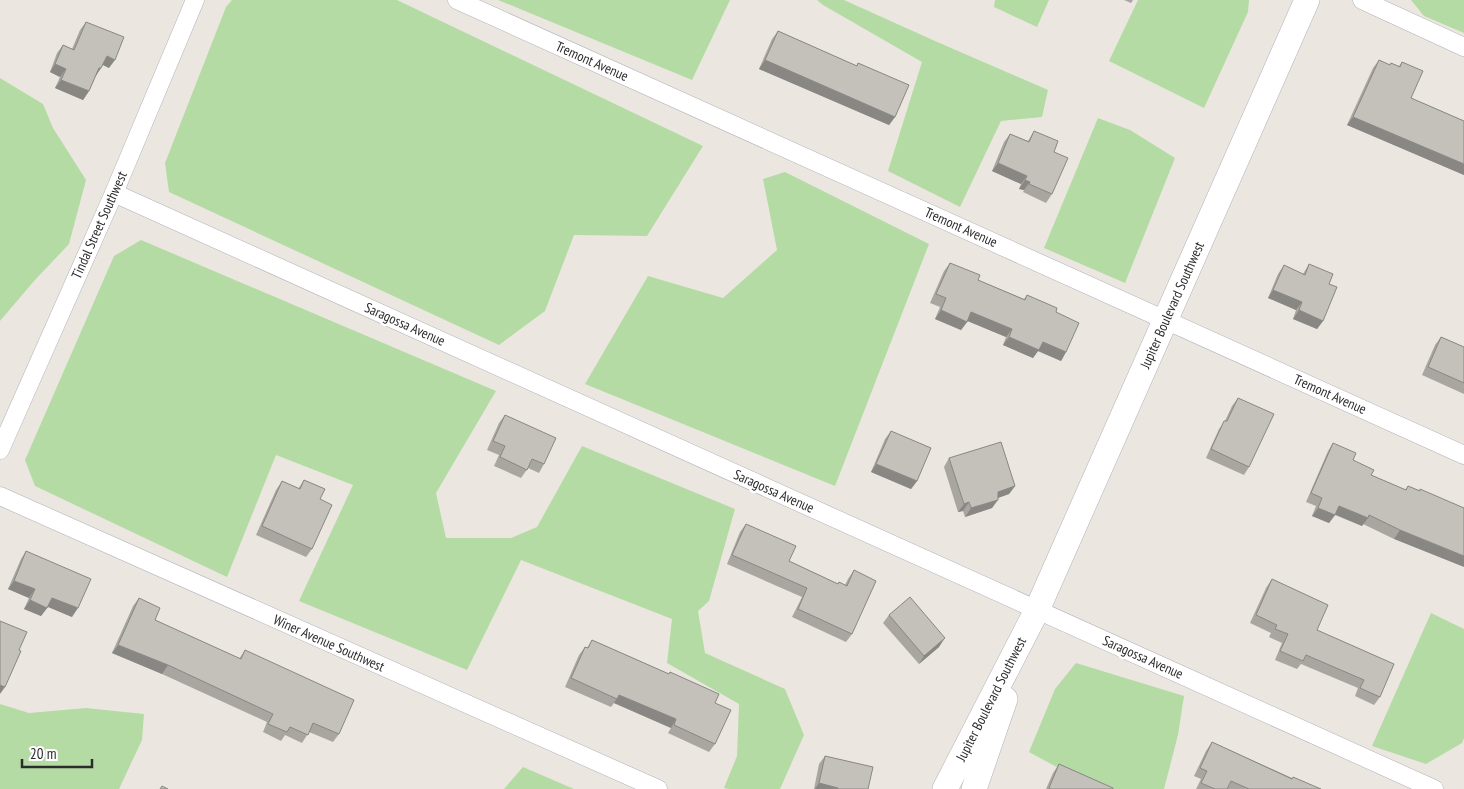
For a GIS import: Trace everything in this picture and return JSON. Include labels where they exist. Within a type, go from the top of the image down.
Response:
[{"type":"street","name":"Tindal Street Southwest","points":[[0,450],[114,193],[195,0]]},
{"type":"street","name":"Tremont Avenue","points":[[457,0],[1464,455]]},
{"type":"street","name":"Jupiter Boulevard Southwest","points":[[945,789],[1037,610],[1307,0]]},
{"type":"street","points":[[1362,0],[1464,46]]},
{"type":"street","name":"Saragossa Avenue","points":[[114,193],[1434,789]]},
{"type":"street","name":"Winer Avenue Southwest","points":[[0,496],[658,789]]},
{"type":"street","name":"Jupiter Boulevard Southwest","points":[[974,789],[1037,610]]},
{"type":"green space","points":[[232,0],[397,0],[703,146],[647,236],[574,235],[545,311],[499,345],[169,192],[165,163],[226,7]]},
{"type":"green space","points":[[498,0],[730,0],[692,80]]},
{"type":"green space","points":[[817,0],[844,0],[1048,90],[1042,117],[1001,121],[960,207],[888,171],[922,62]]},
{"type":"green space","points":[[995,0],[1049,0],[1037,27],[994,7]]},
{"type":"green space","points":[[1138,0],[1249,0],[1248,12],[1204,108],[1109,61]]},
{"type":"green space","points":[[1411,0],[1464,0],[1464,33],[1424,16]]},
{"type":"green space","points":[[0,78],[43,104],[53,128],[86,180],[69,244],[0,321]]},
{"type":"green space","points":[[1098,118],[1130,130],[1175,158],[1125,283],[1044,248]]},
{"type":"green space","points":[[785,172],[929,244],[835,486],[585,384],[648,276],[723,298],[777,250],[763,179]]},
{"type":"green space","points":[[141,240],[496,391],[436,493],[446,538],[511,538],[537,527],[582,446],[735,509],[709,601],[698,611],[705,653],[785,689],[804,735],[780,789],[724,788],[737,756],[739,704],[667,663],[672,619],[521,560],[467,670],[299,601],[353,485],[276,455],[227,577],[35,486],[25,460],[114,256]]},
{"type":"green space","points":[[1431,613],[1464,629],[1464,738],[1462,743],[1426,764],[1372,746]]},
{"type":"green space","points":[[1076,663],[1184,696],[1178,735],[1164,789],[1097,789],[1029,752],[1055,689]]},
{"type":"green space","points":[[0,704],[29,713],[86,708],[144,714],[142,740],[119,789],[0,789]]},
{"type":"green space","points":[[523,767],[574,789],[504,789]]},
{"type":"building","points":[[86,22],[124,37],[115,60],[107,56],[101,68],[99,68],[89,91],[61,80],[66,69],[55,64],[63,45],[74,50]]},
{"type":"building","points":[[778,31],[857,66],[858,63],[909,85],[895,117],[765,60]]},
{"type":"building","points":[[1379,60],[1400,67],[1402,62],[1423,71],[1411,98],[1464,121],[1464,164],[1353,117]]},
{"type":"building","points":[[1034,131],[1058,141],[1054,152],[1068,158],[1052,194],[1029,184],[1030,182],[1025,180],[1027,176],[998,163],[1010,134],[1029,142]]},
{"type":"building","points":[[950,263],[980,275],[978,280],[1025,300],[1027,295],[1057,308],[1056,312],[1079,323],[1066,352],[1043,342],[1039,350],[1009,337],[1012,329],[971,312],[967,322],[941,310],[946,298],[936,294]]},
{"type":"building","points":[[1309,264],[1333,274],[1329,284],[1337,287],[1323,321],[1299,310],[1302,302],[1273,290],[1284,265],[1305,275]]},
{"type":"building","points":[[1441,337],[1464,347],[1464,383],[1428,367]]},
{"type":"building","points":[[1238,398],[1274,414],[1249,467],[1211,449],[1224,421],[1227,421]]},
{"type":"building","points":[[505,415],[556,438],[544,464],[532,459],[527,470],[500,457],[505,446],[493,441]]},
{"type":"building","points":[[891,431],[931,448],[917,481],[876,464]]},
{"type":"building","points":[[1001,442],[1015,486],[998,492],[998,500],[971,508],[969,502],[964,504],[949,458]]},
{"type":"building","points":[[1333,443],[1356,453],[1353,460],[1374,470],[1371,475],[1406,490],[1408,486],[1420,491],[1420,489],[1464,508],[1464,556],[1369,515],[1368,518],[1339,506],[1335,515],[1318,508],[1322,498],[1311,493]]},
{"type":"building","points":[[304,480],[325,489],[320,499],[332,505],[312,549],[262,526],[282,481],[300,489]]},
{"type":"building","points":[[746,524],[796,546],[789,561],[838,584],[839,582],[847,586],[854,570],[876,581],[852,634],[798,609],[807,588],[732,555]]},
{"type":"building","points":[[26,551],[91,579],[78,608],[52,598],[47,608],[30,600],[35,589],[14,581]]},
{"type":"building","points":[[1272,579],[1328,605],[1317,630],[1394,664],[1380,697],[1360,688],[1364,680],[1306,655],[1303,661],[1280,651],[1288,634],[1275,629],[1277,625],[1256,615]]},
{"type":"building","points":[[910,597],[945,638],[924,656],[889,615]]},
{"type":"building","points":[[139,598],[160,608],[155,620],[241,659],[245,650],[354,700],[339,734],[313,723],[308,735],[290,727],[287,732],[268,724],[273,714],[168,665],[118,645]]},
{"type":"building","points":[[0,621],[27,632],[5,687],[0,685]]},
{"type":"building","points":[[592,640],[719,694],[715,703],[731,710],[715,744],[674,725],[676,719],[619,695],[617,699],[571,678],[585,647],[588,648]]},
{"type":"building","points":[[1212,742],[1292,779],[1293,777],[1321,789],[1249,789],[1231,781],[1227,789],[1215,789],[1201,783],[1207,771],[1200,768]]},
{"type":"building","points":[[825,756],[873,767],[868,789],[838,789],[819,783]]},
{"type":"building","points":[[1059,764],[1113,789],[1051,789],[1049,788]]}]
